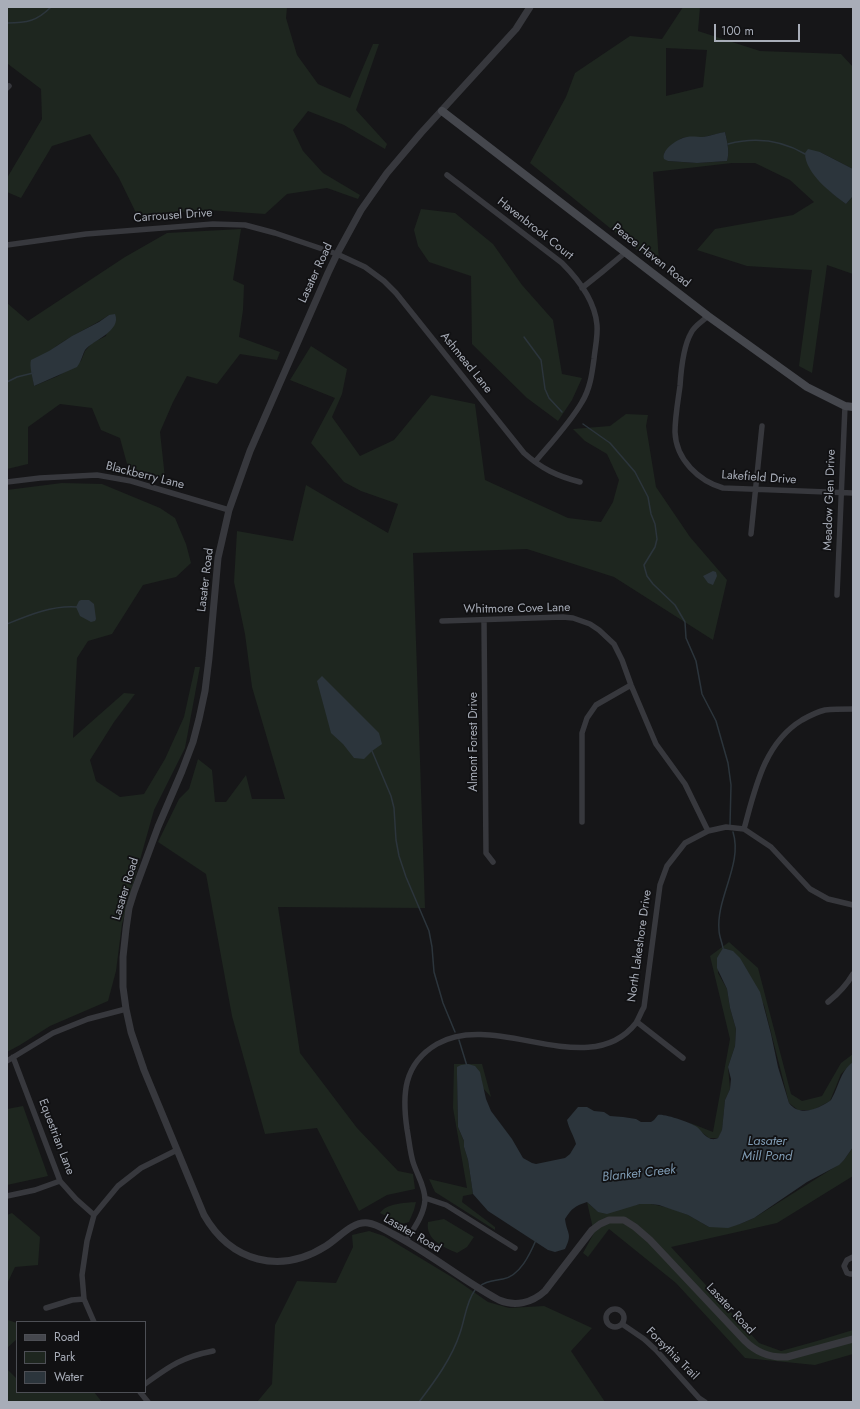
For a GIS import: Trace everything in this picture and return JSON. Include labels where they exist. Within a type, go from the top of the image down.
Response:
[{"type":"main road","name":"Peace Haven Road","points":[[442,111],[708,316],[807,388],[849,407]]},
{"type":"street","name":"Lasater Road","points":[[530,7],[516,29],[407,149],[379,184],[361,210],[337,254],[250,451],[229,510],[218,564],[208,665],[199,719],[188,756],[156,834],[134,892],[128,914],[123,957],[123,987],[131,1032],[138,1054],[204,1216],[208,1224],[222,1240],[240,1252],[271,1261],[293,1260],[312,1254],[352,1226],[364,1222],[373,1224],[406,1241],[489,1294],[504,1302],[512,1304],[523,1303],[535,1298],[545,1291],[592,1230],[605,1221],[619,1220],[628,1222],[650,1240],[745,1341],[762,1353],[787,1357],[853,1340]]},
{"type":"street","name":"Havenbrook Court","points":[[447,175],[562,263],[575,277],[588,298],[597,325],[592,376],[582,403],[535,462]]},
{"type":"street","name":"Carrousel Drive","points":[[7,245],[86,234],[214,224],[245,225],[276,233],[337,254]]},
{"type":"street","points":[[582,288],[626,252]]},
{"type":"street","name":"Ashmead Lane","points":[[337,254],[365,267],[384,281],[396,293],[524,452],[535,462],[549,471],[564,478],[580,482]]},
{"type":"street","name":"Lakefield Drive","points":[[708,316],[691,332],[686,347],[675,432],[677,446],[684,460],[695,473],[711,484],[723,488],[853,493]]},
{"type":"street","name":"Meadow Glen Drive","points":[[837,595],[842,492],[849,407]]},
{"type":"street","points":[[751,534],[762,426]]},
{"type":"street","name":"Blackberry Lane","points":[[7,482],[40,478],[97,475],[131,481],[229,510]]},
{"type":"street","name":"Whitmore Cove Lane","points":[[442,621],[563,616],[590,624],[599,630],[614,644],[656,744],[685,784],[708,831]]},
{"type":"street","name":"Almont Forest Drive","points":[[484,620],[486,852],[494,862]]},
{"type":"street","points":[[582,822],[582,733],[586,718],[596,705],[630,685]]},
{"type":"street","points":[[744,829],[762,769],[775,746],[783,736],[799,722],[817,712],[825,710],[853,709]]},
{"type":"street","name":"North Lakeshore Drive","points":[[425,1198],[412,1154],[404,1104],[405,1089],[409,1075],[418,1060],[430,1049],[450,1038],[468,1035],[502,1037],[572,1047],[595,1047],[622,1037],[637,1022],[644,1006],[660,885],[667,866],[685,843],[708,831],[726,827],[744,829],[771,847],[810,889],[828,899],[853,905]]},
{"type":"street","points":[[828,1002],[844,988],[853,974]]},
{"type":"street","points":[[7,1061],[53,1033],[88,1019],[126,1009]]},
{"type":"street","points":[[637,1022],[683,1058]]},
{"type":"street","name":"Equestrian Lane","points":[[14,1057],[60,1181],[76,1199],[94,1215]]},
{"type":"street","points":[[94,1321],[84,1299],[82,1275],[87,1241],[94,1215],[118,1186],[129,1177],[141,1168],[177,1150]]},
{"type":"street","points":[[7,1196],[35,1190],[60,1181]]},
{"type":"street","points":[[406,1241],[422,1213],[425,1198],[446,1205],[515,1248]]},
{"type":"street","points":[[853,1257],[847,1260],[844,1266],[847,1273],[853,1274]]},
{"type":"street","points":[[46,1308],[72,1300],[84,1299]]},
{"type":"street","name":"Forsythia Trail","points":[[622,1324],[644,1339],[656,1350],[699,1398],[705,1402]]},
{"type":"street","points":[[146,1383],[168,1367],[183,1359],[213,1351]]},
{"type":"street","points":[[141,1393],[148,1402]]},
{"type":"green space","points":[[7,7],[287,7],[286,18],[297,55],[318,84],[350,98],[373,44],[379,44],[356,110],[387,144],[385,149],[344,125],[308,111],[293,130],[303,151],[323,173],[360,195],[358,199],[327,188],[287,194],[265,214],[208,210],[137,215],[119,178],[90,134],[52,146],[21,198],[7,192],[7,178],[42,119],[41,89],[8,64],[7,65]]},
{"type":"green space","points":[[683,7],[700,7],[698,31],[760,51],[841,54],[853,67],[853,169],[820,152],[816,177],[833,194],[846,204],[853,196],[853,274],[827,265],[812,373],[799,366],[812,270],[747,266],[697,250],[715,229],[793,215],[814,202],[790,180],[755,163],[732,163],[653,172],[659,262],[637,250],[530,163],[566,97],[575,73],[630,36],[662,39]],"holes":[[[666,48],[707,50],[703,87],[666,96]],[[725,132],[728,150],[727,161],[697,163],[668,161],[664,153],[682,138],[704,137]]]},
{"type":"green space","points":[[421,209],[455,213],[493,244],[522,285],[553,320],[562,374],[582,378],[572,400],[558,421],[527,398],[472,344],[471,276],[429,262],[418,246],[414,230]]},
{"type":"green space","points":[[241,229],[233,280],[244,285],[243,310],[239,337],[280,352],[277,360],[240,354],[217,384],[187,376],[173,402],[160,432],[165,478],[129,471],[120,438],[101,430],[92,408],[60,404],[28,427],[28,464],[7,469],[7,303],[28,321],[125,257],[167,233]],"holes":[[[109,315],[106,336],[92,343],[85,351],[81,361],[58,376],[34,386],[32,373],[47,353],[64,341]]]},
{"type":"green space","points":[[311,346],[347,369],[342,394],[332,417],[360,456],[394,440],[431,395],[475,404],[485,480],[568,518],[601,522],[613,502],[619,480],[607,454],[585,441],[573,429],[610,426],[626,414],[648,415],[646,426],[656,487],[690,537],[727,580],[713,640],[614,577],[527,549],[413,553],[425,908],[278,907],[300,1053],[357,1128],[398,1171],[413,1174],[415,1189],[387,1195],[359,1211],[317,1128],[265,1134],[232,1016],[206,874],[158,842],[179,799],[189,789],[198,759],[212,770],[215,802],[226,802],[246,775],[252,799],[285,799],[252,687],[245,634],[234,582],[237,531],[293,541],[306,485],[388,533],[398,504],[361,491],[344,482],[311,443],[335,398],[290,380]]},
{"type":"green space","points":[[62,483],[102,484],[160,508],[175,518],[186,544],[191,563],[176,577],[143,585],[112,634],[88,641],[77,658],[73,738],[124,693],[135,694],[114,722],[90,760],[96,781],[120,797],[144,794],[165,759],[184,717],[195,667],[200,667],[185,748],[154,810],[122,924],[116,971],[108,1001],[50,1026],[7,1052],[7,490]]},
{"type":"green space","points":[[729,942],[758,968],[791,1094],[802,1101],[822,1096],[841,1063],[853,1054],[853,1062],[841,1074],[830,1101],[813,1110],[798,1110],[789,1103],[764,1005],[729,950],[723,948],[718,973],[727,989],[730,1008],[736,1029],[735,1046],[728,1067],[730,1089],[725,1100],[722,1131],[718,1138],[709,1138],[690,1123],[713,1132],[730,1039],[710,956]]},
{"type":"green space","points":[[454,1064],[482,1064],[491,1097],[482,1087],[482,1080],[457,1067],[458,1127],[464,1141],[473,1194],[463,1196],[462,1202],[495,1227],[495,1230],[435,1192],[429,1179],[467,1188],[453,1108]]},
{"type":"green space","points":[[23,1106],[48,1176],[7,1185],[7,1109]]},
{"type":"green space","points":[[853,1147],[853,1176],[777,1223],[671,1247],[759,1343],[781,1351],[853,1330],[853,1354],[815,1365],[745,1358],[676,1283],[609,1229],[588,1257],[583,1253],[594,1233],[587,1202],[598,1212],[640,1204],[651,1204],[670,1208],[688,1215],[709,1227],[740,1224],[754,1218],[838,1165],[844,1160]]},
{"type":"green space","points":[[416,1202],[409,1222],[402,1224],[380,1213],[391,1205]]},
{"type":"green space","points":[[12,1213],[40,1237],[38,1265],[15,1267],[7,1284],[7,1215]]},
{"type":"green space","points":[[444,1219],[474,1237],[467,1247],[457,1253],[436,1242],[429,1234],[428,1222]]},
{"type":"green space","points":[[369,1231],[384,1236],[455,1279],[488,1302],[509,1308],[544,1306],[592,1328],[571,1351],[605,1402],[257,1402],[272,1384],[275,1325],[297,1281],[336,1283],[353,1247],[352,1235]]},
{"type":"green space","points":[[7,1317],[8,1320],[16,1323],[16,1340],[7,1348]]},
{"type":"green space","points":[[7,1369],[16,1378],[16,1393],[95,1393],[102,1402],[7,1402]]},
{"type":"water","points":[[725,132],[728,150],[727,161],[697,163],[668,161],[664,159],[665,151],[680,139],[689,137],[703,137]]},
{"type":"water","points":[[808,149],[820,152],[853,169],[853,196],[846,204],[826,188],[809,168],[805,153]]},
{"type":"water","points":[[115,314],[116,320],[111,330],[85,350],[77,367],[34,386],[31,360],[109,315]]},
{"type":"water","points":[[713,571],[716,572],[717,576],[713,585],[708,583],[703,576]]},
{"type":"water","points":[[81,600],[89,600],[94,604],[95,621],[91,622],[80,616],[76,607]]},
{"type":"water","points":[[322,676],[379,733],[382,744],[364,759],[354,758],[343,744],[331,733],[317,681]]},
{"type":"water","name":"Lasater Mill Pond","points":[[723,948],[733,951],[740,958],[760,992],[778,1067],[789,1103],[793,1107],[805,1111],[819,1107],[830,1101],[842,1075],[853,1062],[853,1147],[844,1160],[839,1165],[807,1182],[754,1218],[728,1228],[709,1227],[688,1215],[659,1205],[640,1204],[607,1214],[598,1212],[587,1202],[574,1208],[565,1219],[569,1240],[565,1249],[555,1252],[548,1250],[488,1211],[473,1194],[464,1141],[458,1127],[457,1067],[461,1065],[468,1064],[475,1066],[480,1072],[486,1099],[491,1111],[512,1139],[523,1158],[532,1163],[536,1164],[565,1158],[570,1154],[576,1144],[567,1120],[578,1107],[587,1107],[594,1111],[604,1112],[610,1116],[636,1119],[641,1122],[651,1122],[658,1115],[666,1115],[694,1125],[710,1139],[718,1138],[722,1130],[725,1100],[730,1089],[731,1079],[728,1067],[735,1046],[736,1029],[730,1008],[727,989],[717,968],[717,958]]},
{"type":"waterway","points":[[7,23],[26,22],[36,18],[51,7]]},
{"type":"waterway","points":[[728,144],[758,140],[768,141],[796,149],[805,154]]},
{"type":"waterway","points":[[524,337],[541,360],[545,389],[549,398],[562,412]]},
{"type":"waterway","points":[[7,382],[17,377],[33,373]]},
{"type":"waterway","points":[[583,424],[610,443],[635,472],[648,497],[657,539],[655,547],[644,565],[647,576],[653,584],[675,605],[685,622],[686,638],[696,661],[702,694],[716,721],[728,763],[731,785],[730,825]]},
{"type":"waterway","points":[[7,624],[32,614],[50,609],[77,607]]},
{"type":"waterway","points":[[372,751],[391,796],[394,808],[396,840],[399,856],[406,877],[429,931],[434,972],[443,1003],[455,1032]]},
{"type":"waterway","points":[[723,948],[719,932],[719,918],[735,856],[733,832]]},
{"type":"waterway","points":[[459,1040],[467,1066]]},
{"type":"waterway","name":"Blanket Creek","points":[[480,1286],[514,1274],[524,1264],[536,1240]]},
{"type":"waterway","name":"Blanket Creek","points":[[419,1402],[448,1360],[457,1342],[466,1311],[475,1290]]}]
